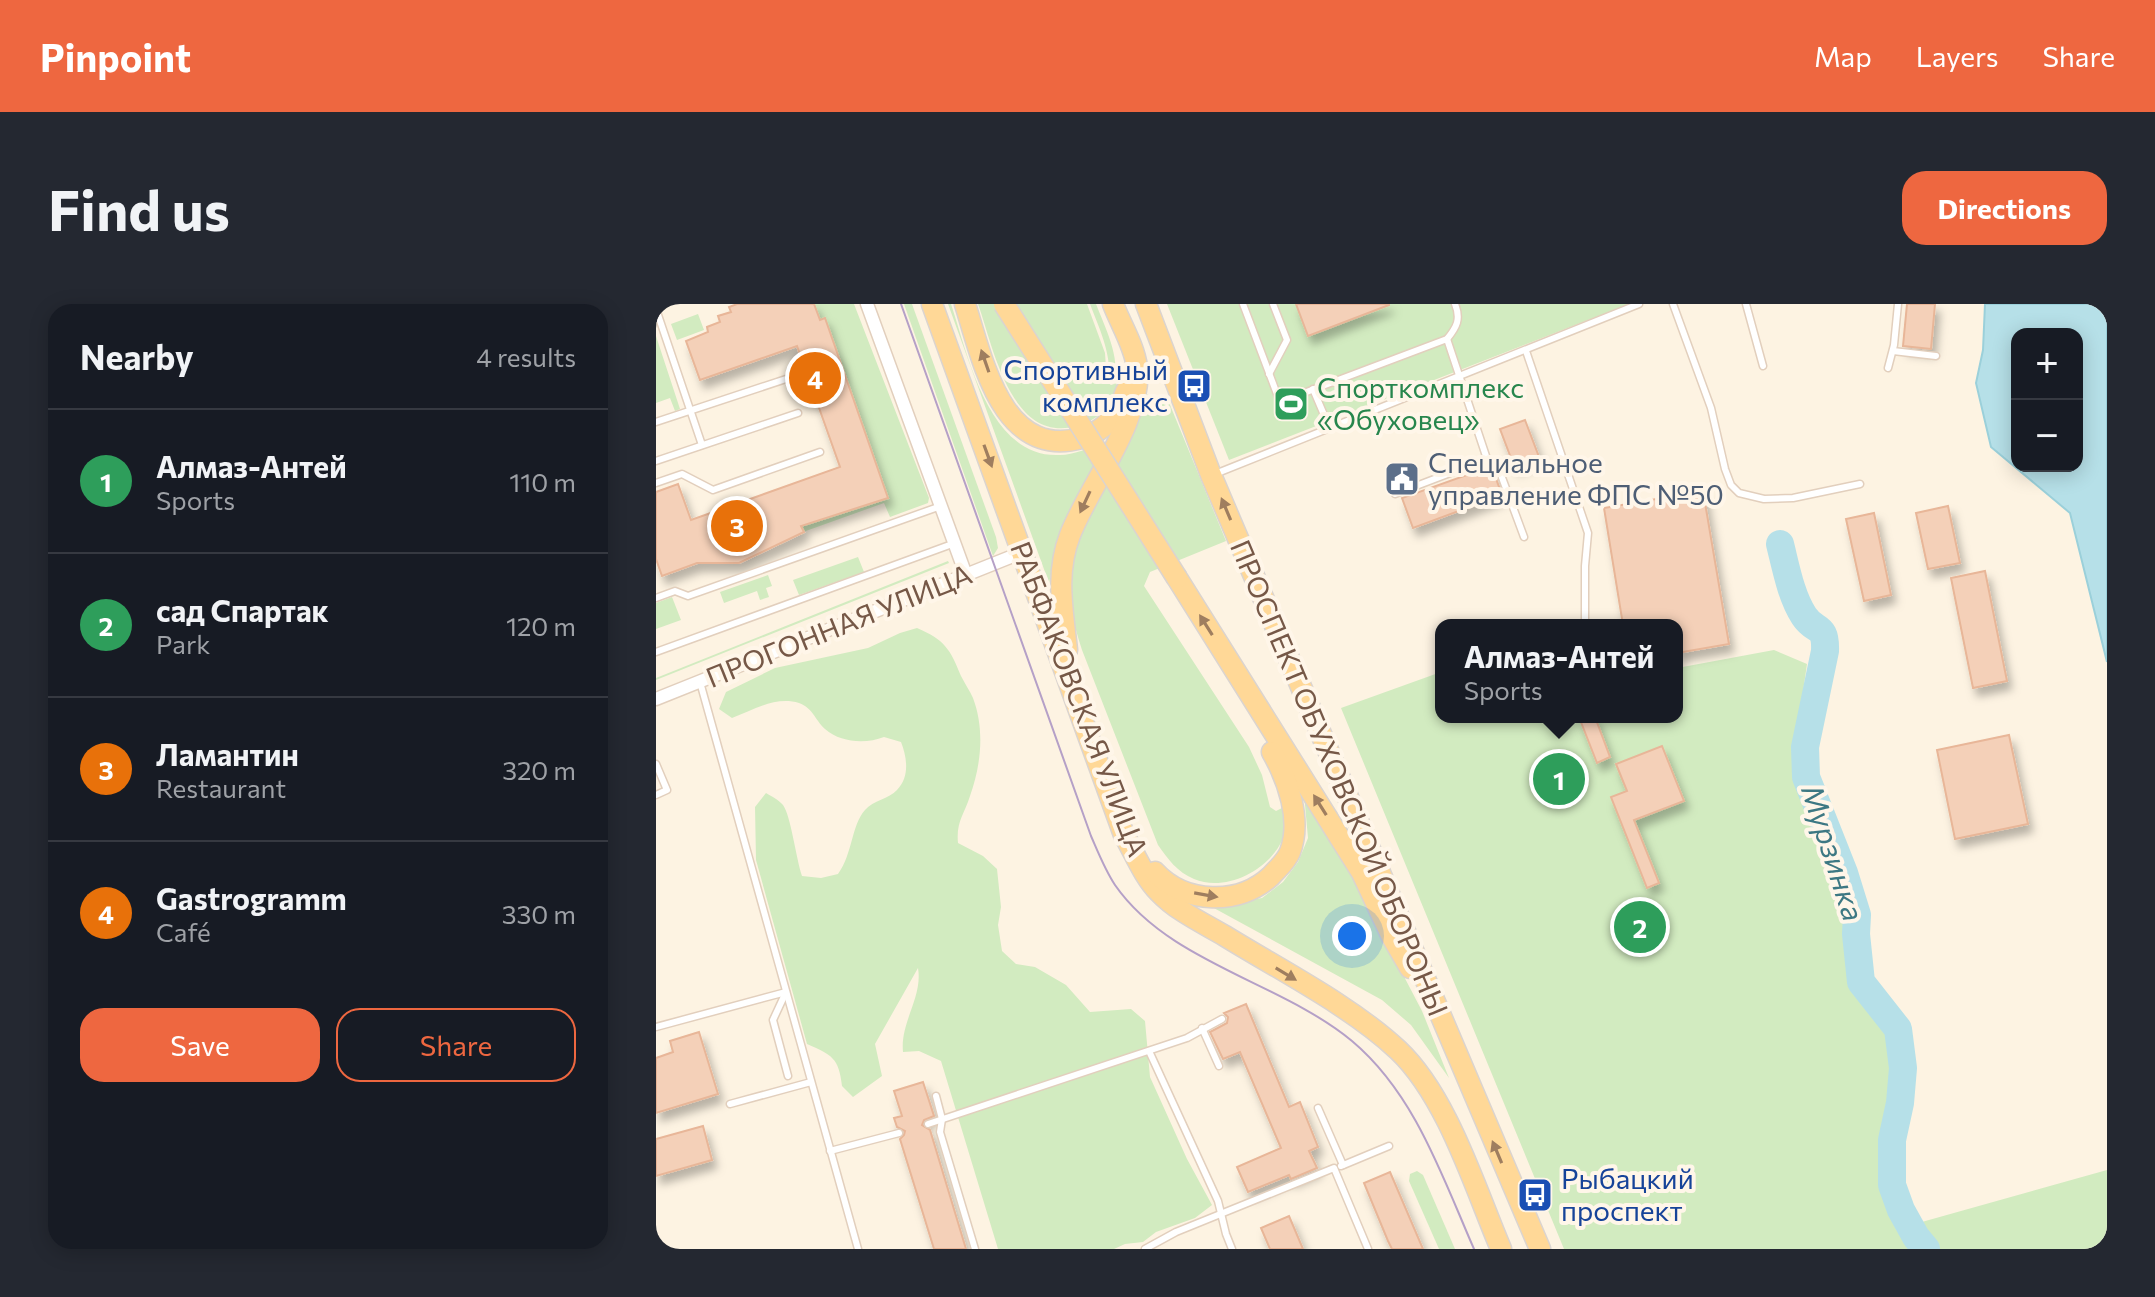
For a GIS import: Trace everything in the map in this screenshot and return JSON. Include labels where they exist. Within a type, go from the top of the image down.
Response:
[{"type":"main road","name":"РАБФАКОВСКАЯ УЛИЦА","points":[[932,304],[1124,835],[1159,892],[1183,911],[1344,1009],[1398,1050],[1412,1066],[1450,1127],[1501,1249]]},
{"type":"main road","points":[[965,304],[991,380],[1005,409],[1025,431],[1048,441],[1065,442],[1092,435],[1108,424],[1119,409],[1126,376],[1121,327]]},
{"type":"main road","points":[[1004,304],[1362,873],[1392,937],[1441,1019]]},
{"type":"main road","points":[[1072,687],[1060,597],[1062,562],[1069,536],[1131,414],[1135,400],[1137,366],[1113,304]]},
{"type":"main road","name":"ПРОСПЕКТ ОБУХОВСКОЙ ОБОРОНЫ","points":[[1146,304],[1211,475],[1540,1249]]},
{"type":"main road","points":[[1124,835],[1158,876],[1174,887],[1209,898],[1230,897],[1250,891],[1284,863],[1290,852],[1294,825],[1285,774],[1247,709],[1235,672]]},
{"type":"street","points":[[867,304],[966,575]]},
{"type":"street","name":"ПРОГОННАЯ УЛИЦА","points":[[656,699],[1023,552]]},
{"type":"lane","points":[[1243,304],[1280,402],[1447,339],[1459,320],[1455,304]]},
{"type":"lane","points":[[1269,374],[1287,340],[1273,304]]},
{"type":"lane","points":[[1211,475],[1639,304]]},
{"type":"lane","points":[[1673,304],[1711,408],[1725,469],[1731,485],[1739,493],[1764,499],[1793,498],[1860,484]]},
{"type":"lane","points":[[1746,304],[1763,366]]},
{"type":"lane","points":[[1888,368],[1898,304]]},
{"type":"lane","points":[[657,306],[702,445]]},
{"type":"lane","points":[[1447,339],[1487,459],[1497,464],[1524,537]]},
{"type":"lane","points":[[1526,351],[1588,533],[1585,619]]},
{"type":"lane","points":[[1893,351],[1936,356]]},
{"type":"lane","points":[[656,422],[786,379]]},
{"type":"lane","points":[[1313,389],[1330,429]]},
{"type":"lane","points":[[656,461],[798,413]]},
{"type":"lane","points":[[656,483],[682,474],[713,490],[820,452]]},
{"type":"lane","points":[[1395,494],[1487,459]]},
{"type":"lane","points":[[656,598],[675,591],[688,596],[941,506]]},
{"type":"lane","points":[[656,652],[955,543]]},
{"type":"lane","points":[[700,682],[858,1249]]},
{"type":"lane","points":[[656,764],[667,790],[656,795]]},
{"type":"lane","points":[[656,1027],[786,992]]},
{"type":"lane","points":[[786,992],[773,1020],[788,1076]]},
{"type":"lane","points":[[928,1124],[1187,1038],[1222,1019]]},
{"type":"lane","points":[[1202,1028],[1219,1066]]},
{"type":"lane","points":[[1149,1051],[1218,1201],[1232,1249]]},
{"type":"lane","points":[[730,1104],[811,1082]]},
{"type":"lane","points":[[936,1096],[942,1119],[940,1132],[975,1249]]},
{"type":"lane","points":[[1318,1108],[1343,1165]]},
{"type":"lane","points":[[830,1151],[899,1133]]},
{"type":"lane","points":[[1145,1249],[1176,1232],[1389,1146]]},
{"type":"lane","points":[[1334,1168],[1368,1249]]},
{"type":"green space","points":[[814,304],[854,304],[929,498],[928,503],[890,517],[884,503],[803,532],[801,526],[888,498],[825,319],[820,320]]},
{"type":"green space","points":[[904,304],[912,304],[996,537],[998,548],[993,556]]},
{"type":"green space","points":[[948,304],[951,304],[985,400],[1015,440],[1036,452],[1060,455],[1104,446],[1060,533],[1049,583]]},
{"type":"green space","points":[[978,304],[1087,304],[1105,353],[1107,382],[1111,385],[1117,383],[1104,410],[1093,420],[1077,426],[1054,428],[1036,421],[1021,407],[1009,389]]},
{"type":"green space","points":[[1090,304],[1096,304],[1111,342],[1115,363],[1113,381],[1109,378],[1106,349]]},
{"type":"green space","name":"Спорткомплекс «Обуховец»","points":[[1167,304],[1629,304],[1229,460]]},
{"type":"green space","points":[[698,314],[704,330],[677,340],[671,324]]},
{"type":"green space","points":[[656,336],[680,409],[675,411],[670,398],[656,403]]},
{"type":"green space","points":[[1145,394],[1168,400],[1226,541],[1150,572],[1144,586],[1249,747],[1262,775],[1270,807],[1276,811],[1282,808],[1283,794],[1284,799],[1285,827],[1277,849],[1258,868],[1220,883],[1207,883],[1183,873],[1158,845],[1082,650],[1071,609],[1069,583],[1077,542],[1140,411]]},
{"type":"green space","points":[[858,557],[864,572],[799,595],[793,580]]},
{"type":"green space","points":[[949,563],[656,680],[656,678]]},
{"type":"green space","points":[[768,575],[772,586],[766,588],[769,597],[760,600],[757,591],[724,603],[720,592]]},
{"type":"green space","points":[[672,597],[681,620],[656,629],[656,603]]},
{"type":"green space","points":[[917,628],[940,641],[950,652],[977,710],[979,760],[959,824],[958,843],[983,856],[997,869],[1001,907],[998,925],[1002,951],[1016,964],[1035,967],[1066,985],[1090,1012],[1131,1009],[1145,1021],[1150,1077],[1187,1159],[1212,1205],[1195,1218],[1156,1232],[1143,1242],[1114,1249],[998,1249],[941,1061],[919,1051],[903,1052],[905,1030],[919,979],[918,968],[875,1044],[882,1076],[853,1097],[842,1086],[839,1069],[833,1059],[807,1044],[756,860],[755,807],[766,793],[783,805],[802,876],[821,878],[838,874],[860,816],[901,785],[906,773],[905,754],[901,742],[884,737],[862,741],[846,740],[831,734],[811,711],[799,703],[781,701],[732,718],[719,709],[726,692],[775,668],[868,648]]},
{"type":"green space","points":[[1774,650],[1807,664],[1794,754],[1796,773],[1806,807],[1851,914],[1851,969],[1858,988],[1891,1028],[1897,1046],[1885,1162],[1893,1206],[1904,1227],[2107,1170],[2107,1249],[1564,1249],[1341,708],[1435,674],[1435,723],[1683,723],[1683,667]]},
{"type":"green space","points":[[1304,794],[1352,877],[1422,1011],[1449,1078],[1411,1025],[1382,1000],[1212,907],[1262,898],[1283,882],[1298,862],[1308,838]]},
{"type":"green space","points":[[1417,1171],[1423,1175],[1455,1249],[1439,1249],[1409,1181],[1410,1174]]},
{"type":"water","points":[[1985,304],[2107,304],[2107,662],[2070,513],[2021,472],[2083,472],[2083,328],[2011,328],[2011,464],[1991,447],[1976,383],[1983,350]]},
{"type":"building","points":[[737,304],[814,304],[820,320],[825,318],[888,498],[801,526],[804,532],[739,563],[697,563],[662,576],[656,559],[656,492],[678,484],[691,520],[840,467],[797,346],[700,380],[686,341],[708,332],[707,327],[720,322],[718,316],[731,312],[729,307]]},
{"type":"building","points":[[1296,304],[1389,304],[1389,305],[1308,336]]},
{"type":"building","points":[[1907,304],[1935,304],[1931,349],[1903,346]]},
{"type":"building","points":[[1525,420],[1539,457],[1514,466],[1500,429]]},
{"type":"building","points":[[1489,467],[1502,495],[1413,528],[1402,498]]},
{"type":"building","points":[[1703,491],[1729,644],[1683,652],[1683,619],[1622,619],[1604,508]]},
{"type":"building","points":[[1948,506],[1960,563],[1928,569],[1916,513]]},
{"type":"building","points":[[1874,513],[1891,595],[1864,601],[1846,519]]},
{"type":"building","points":[[1985,571],[2007,681],[1973,688],[1951,578]]},
{"type":"building","points":[[1581,723],[1597,723],[1610,757],[1597,763]]},
{"type":"building","points":[[2009,735],[2028,824],[1955,839],[1937,750]]},
{"type":"building","points":[[1662,746],[1684,801],[1634,820],[1659,883],[1647,888],[1611,797],[1627,791],[1616,764]]},
{"type":"building","points":[[1246,1004],[1289,1107],[1300,1102],[1318,1147],[1309,1151],[1317,1168],[1291,1179],[1289,1175],[1248,1192],[1237,1167],[1281,1148],[1240,1052],[1223,1059],[1210,1032],[1227,1023],[1228,1017],[1224,1013]]},
{"type":"building","points":[[699,1032],[718,1094],[656,1113],[656,1058],[673,1052],[670,1041]]},
{"type":"building","points":[[923,1082],[934,1116],[924,1120],[922,1125],[930,1130],[966,1249],[934,1249],[900,1139],[905,1131],[897,1127],[894,1118],[902,1116],[894,1091]]},
{"type":"building","points":[[703,1126],[712,1160],[656,1176],[656,1139]]},
{"type":"building","points":[[1390,1172],[1423,1249],[1392,1249],[1388,1241],[1364,1183]]},
{"type":"building","points":[[1289,1216],[1303,1249],[1270,1249],[1261,1228]]},
{"type":"waterway","name":"Мурзинка","points":[[1780,544],[1799,608],[1824,636],[1825,651],[1805,747],[1806,777],[1857,915],[1861,982],[1898,1029],[1903,1068],[1892,1140],[1892,1185],[1901,1210],[1926,1249]]},
{"type":"tram line","points":[[901,304],[1091,836],[1111,879],[1138,912],[1165,934],[1324,1021],[1374,1062],[1410,1111],[1425,1138],[1474,1249]]},
{"type":"place","name":"Gastrogramm","points":[[815,378]]},
{"type":"place","name":"Спортивный комплекс","points":[[1194,386]]},
{"type":"place","name":"Спорткомплекс «Обуховец»","points":[[1291,404]]},
{"type":"place","name":"Специальное управление ФПС №50","points":[[1402,479]]},
{"type":"place","name":"Ламантин","points":[[737,526]]},
{"type":"place","name":"Алмаз-Антей","points":[[1559,779]]},
{"type":"place","name":"сад Спартак","points":[[1640,927]]},
{"type":"place","name":"Рыбацкий проспект","points":[[1535,1195]]}]
